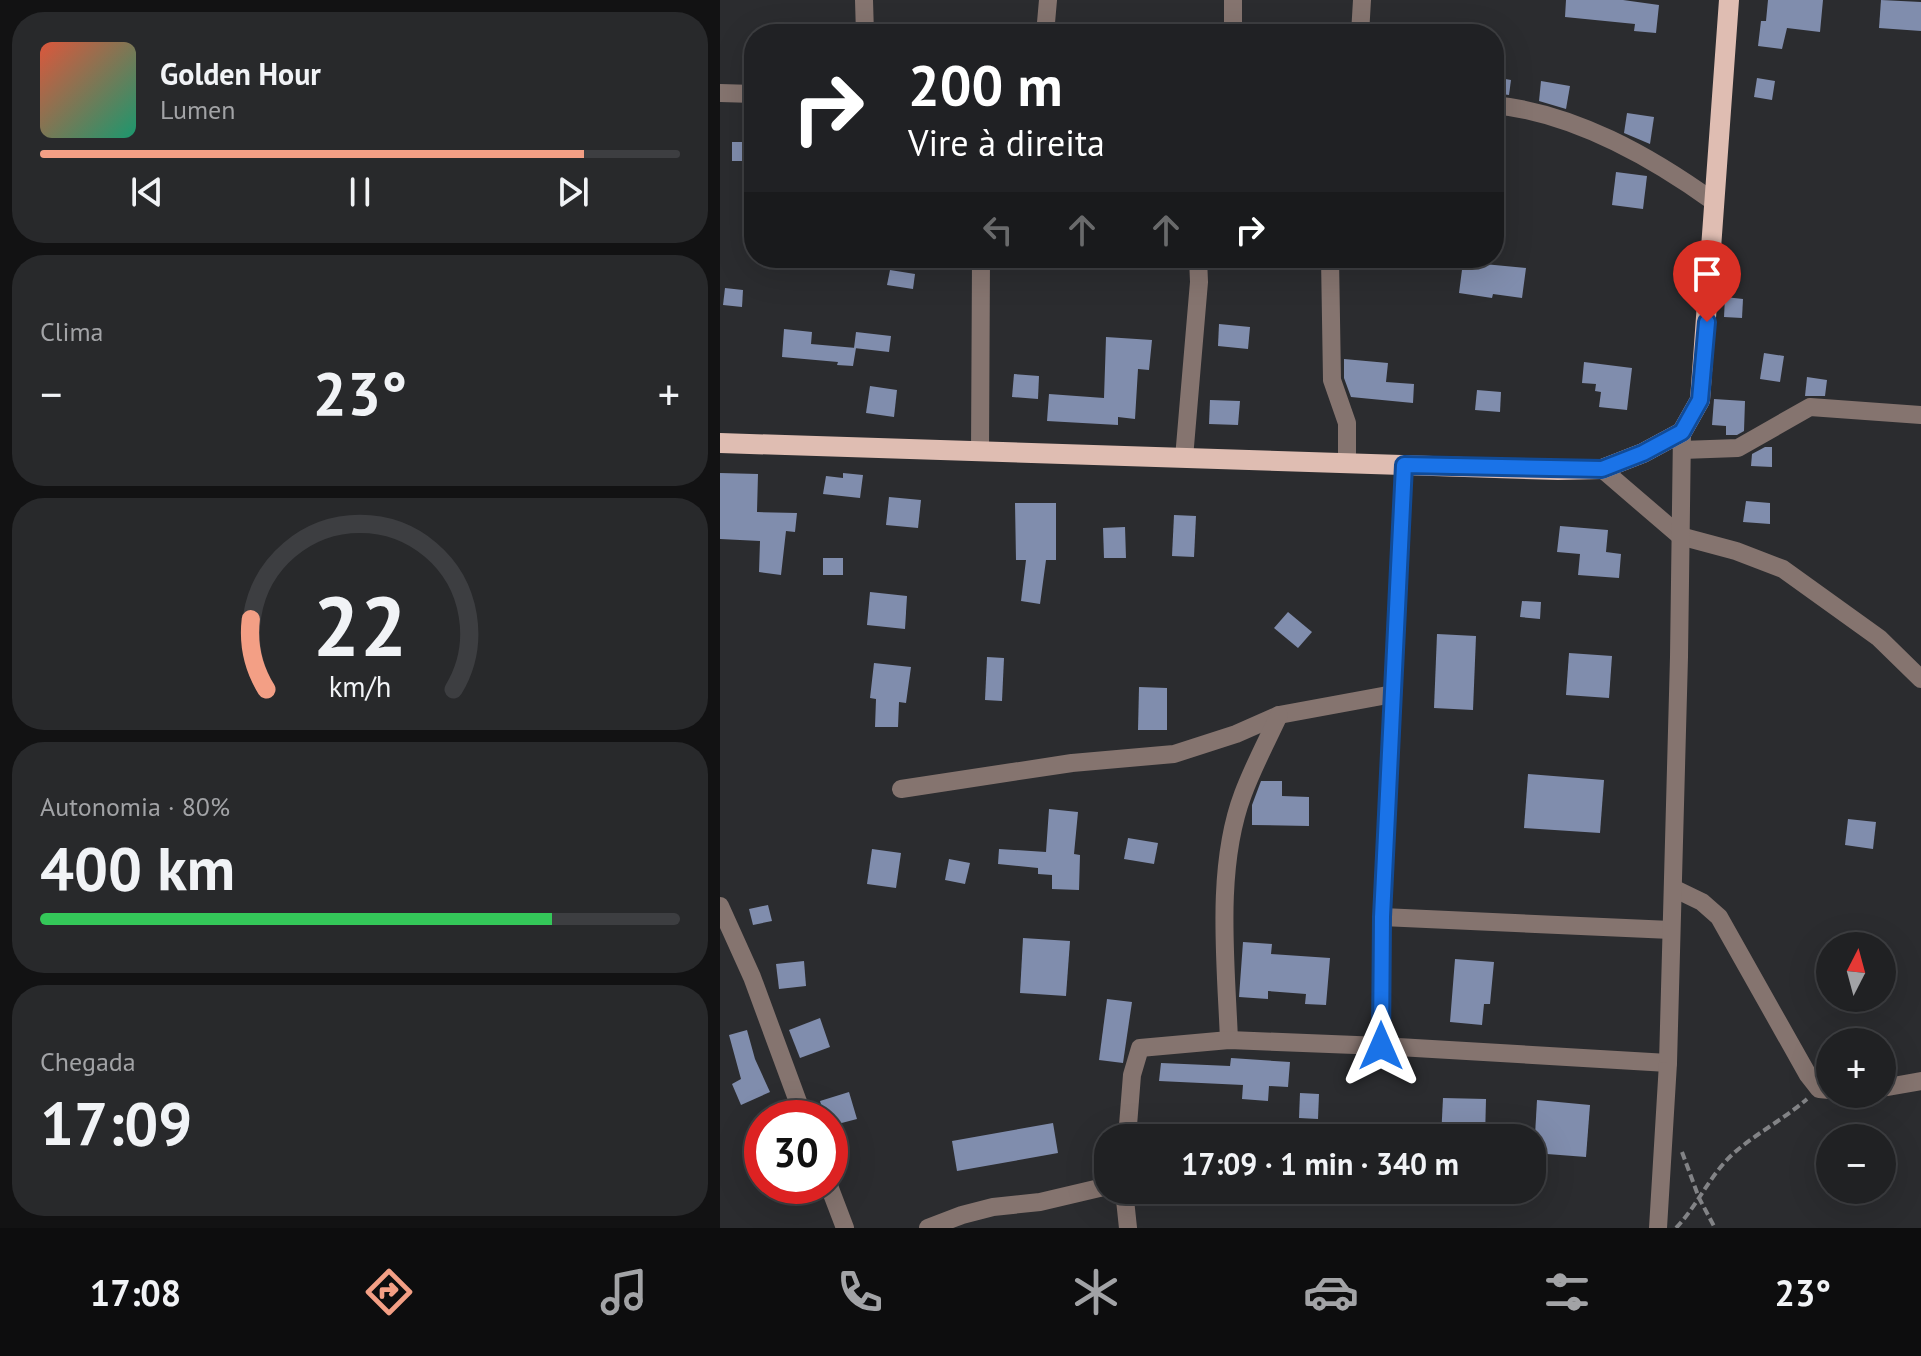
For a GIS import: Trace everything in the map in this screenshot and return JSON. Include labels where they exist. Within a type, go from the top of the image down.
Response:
[{"type":"main road","points":[[720,443],[1602,469],[1682,441],[1700,400],[1703,382],[1729,0]]},
{"type":"street","points":[[864,0],[865,24]]},
{"type":"street","points":[[1046,24],[1048,0]]},
{"type":"street","points":[[1233,0],[1233,24]]},
{"type":"street","points":[[1361,24],[1362,0]]},
{"type":"street","points":[[720,93],[744,94]]},
{"type":"street","points":[[1504,107],[1561,119],[1615,142],[1672,172],[1714,202]]},
{"type":"street","points":[[980,452],[981,268]]},
{"type":"street","points":[[1184,458],[1198,268]]},
{"type":"street","points":[[1330,268],[1332,380],[1347,423],[1347,463]]},
{"type":"street","points":[[1658,1228],[1668,1063],[1682,441],[1738,448],[1810,407],[1921,415]]},
{"type":"street","points":[[1381,1046],[1382,917],[1404,465]]},
{"type":"street","points":[[1602,469],[1680,536],[1736,551],[1783,569],[1879,638],[1921,679]]},
{"type":"street","points":[[901,789],[1072,763],[1174,754],[1236,734],[1279,715],[1393,694]]},
{"type":"street","points":[[1229,1040],[1225,931],[1229,855],[1242,796],[1279,715]]},
{"type":"street","points":[[1673,888],[1702,902],[1719,917],[1795,1053],[1816,1079]]},
{"type":"street","points":[[720,906],[752,977],[797,1100]]},
{"type":"street","points":[[1382,917],[1671,930]]},
{"type":"street","points":[[1128,1124],[1132,1075],[1140,1048],[1229,1040],[1668,1063]]},
{"type":"street","points":[[1896,1085],[1921,1081]]},
{"type":"street","points":[[928,1228],[993,1207],[1040,1202],[1094,1189]]},
{"type":"street","points":[[836,1204],[845,1228]]},
{"type":"street","points":[[1125,1204],[1128,1228]]},
{"type":"path","points":[[1676,1228],[1734,1153],[1816,1096]]},
{"type":"path","points":[[1665,1118],[1689,1165],[1699,1198],[1715,1228]]},
{"type":"building","points":[[1566,0],[1623,0],[1659,5],[1656,33],[1634,31],[1635,24],[1565,17]]},
{"type":"building","points":[[1768,0],[1823,0],[1820,32],[1787,28],[1782,49],[1758,46],[1761,21],[1766,21]]},
{"type":"building","points":[[1881,0],[1921,2],[1921,31],[1879,28]]},
{"type":"building","points":[[1757,78],[1775,81],[1772,100],[1754,97]]},
{"type":"building","points":[[1504,79],[1511,80],[1509,95],[1504,94]]},
{"type":"building","points":[[1541,81],[1570,86],[1566,109],[1539,101]]},
{"type":"building","points":[[1627,113],[1654,117],[1650,144],[1624,133]]},
{"type":"building","points":[[732,142],[744,142],[744,161],[732,161]]},
{"type":"building","points":[[1616,172],[1647,176],[1643,209],[1612,205]]},
{"type":"building","points":[[1462,268],[1526,268],[1522,298],[1459,293]]},
{"type":"building","points":[[890,270],[915,274],[913,289],[887,285]]},
{"type":"building","points":[[725,288],[743,290],[742,307],[723,305]]},
{"type":"building","points":[[1725,297],[1743,299],[1742,318],[1724,317]]},
{"type":"building","points":[[1219,324],[1250,327],[1248,349],[1218,346]]},
{"type":"building","points":[[784,329],[812,332],[811,344],[856,348],[853,366],[782,357]]},
{"type":"building","points":[[856,332],[891,336],[889,352],[854,348]]},
{"type":"building","points":[[1106,337],[1152,340],[1149,370],[1138,369],[1135,419],[1118,417],[1118,425],[1047,421],[1049,394],[1104,398]]},
{"type":"building","points":[[1764,353],[1784,356],[1780,382],[1760,379]]},
{"type":"building","points":[[1344,359],[1388,363],[1386,382],[1414,384],[1413,403],[1351,397],[1344,378]]},
{"type":"building","points":[[1584,362],[1632,368],[1627,410],[1599,407],[1601,392],[1595,391],[1596,384],[1582,383]]},
{"type":"building","points":[[1014,374],[1039,376],[1038,399],[1012,397]]},
{"type":"building","points":[[1807,377],[1827,380],[1825,396],[1805,396]]},
{"type":"building","points":[[870,386],[897,390],[894,417],[866,413]]},
{"type":"building","points":[[1477,390],[1501,392],[1500,412],[1475,410]]},
{"type":"building","points":[[1714,399],[1745,401],[1744,431],[1726,435],[1726,426],[1712,425]]},
{"type":"building","points":[[1210,400],[1240,401],[1238,425],[1209,424]]},
{"type":"building","points":[[1772,447],[1772,467],[1751,466],[1752,454]]},
{"type":"building","points":[[720,473],[758,474],[757,512],[797,513],[795,532],[786,531],[781,575],[759,572],[760,541],[720,539]]},
{"type":"building","points":[[843,473],[863,475],[860,498],[823,494],[826,476],[843,478]]},
{"type":"building","points":[[889,497],[921,500],[918,528],[886,525]]},
{"type":"building","points":[[1746,501],[1770,503],[1770,524],[1743,522]]},
{"type":"building","points":[[1015,503],[1056,503],[1056,560],[1046,560],[1040,604],[1021,601],[1026,560],[1016,560]]},
{"type":"building","points":[[1174,515],[1196,516],[1194,557],[1172,556]]},
{"type":"building","points":[[1560,526],[1608,530],[1606,552],[1621,554],[1619,578],[1578,575],[1580,554],[1557,552]]},
{"type":"building","points":[[1125,527],[1126,558],[1104,558],[1103,528]]},
{"type":"building","points":[[823,558],[843,558],[843,575],[823,575]]},
{"type":"building","points":[[870,592],[907,596],[905,629],[867,625]]},
{"type":"building","points":[[1522,601],[1541,602],[1540,619],[1520,617]]},
{"type":"building","points":[[1288,612],[1312,632],[1298,648],[1274,628]]},
{"type":"building","points":[[1437,634],[1476,636],[1473,710],[1434,708]]},
{"type":"building","points":[[1569,653],[1612,656],[1609,698],[1566,695]]},
{"type":"building","points":[[987,657],[1004,658],[1002,701],[985,700]]},
{"type":"building","points":[[874,663],[911,667],[906,703],[899,702],[898,727],[875,727],[876,699],[870,698]]},
{"type":"building","points":[[1139,687],[1167,688],[1167,730],[1138,730]]},
{"type":"building","points":[[1528,774],[1604,780],[1600,833],[1524,828]]},
{"type":"building","points":[[1261,781],[1282,781],[1282,796],[1309,797],[1309,826],[1252,825],[1252,805]]},
{"type":"building","points":[[1049,809],[1078,812],[1074,854],[1080,855],[1079,890],[1052,889],[1052,875],[1038,874],[1038,868],[998,864],[999,849],[1046,852]]},
{"type":"building","points":[[1848,819],[1876,822],[1873,849],[1845,845]]},
{"type":"building","points":[[1128,838],[1158,843],[1154,864],[1124,859]]},
{"type":"building","points":[[872,849],[901,853],[896,888],[867,884]]},
{"type":"building","points":[[949,859],[970,863],[965,884],[945,880]]},
{"type":"building","points":[[768,905],[772,921],[753,925],[749,909]]},
{"type":"building","points":[[1023,938],[1070,941],[1066,996],[1020,993]]},
{"type":"building","points":[[1243,942],[1272,944],[1271,954],[1330,958],[1326,1005],[1305,1004],[1306,994],[1268,991],[1268,999],[1239,997]]},
{"type":"building","points":[[1455,959],[1494,962],[1490,1004],[1484,1004],[1482,1025],[1450,1022]]},
{"type":"building","points":[[804,961],[806,986],[779,989],[776,964]]},
{"type":"building","points":[[1107,999],[1132,1002],[1123,1063],[1099,1060]]},
{"type":"building","points":[[820,1018],[830,1047],[800,1058],[789,1030]]},
{"type":"building","points":[[747,1030],[755,1059],[770,1092],[744,1100],[741,1105],[732,1084],[741,1079],[729,1035]]},
{"type":"building","points":[[1231,1058],[1290,1062],[1288,1087],[1269,1086],[1268,1101],[1242,1099],[1243,1085],[1159,1081],[1161,1063],[1230,1066]]},
{"type":"building","points":[[849,1092],[857,1119],[848,1121],[848,1100],[823,1100]]},
{"type":"building","points":[[1300,1093],[1319,1094],[1318,1119],[1299,1118]]},
{"type":"building","points":[[1443,1098],[1486,1099],[1485,1124],[1442,1124]]},
{"type":"building","points":[[1537,1100],[1590,1105],[1586,1157],[1546,1154],[1546,1124],[1536,1124]]},
{"type":"building","points":[[1053,1123],[1058,1153],[957,1171],[952,1141]]},
{"type":"route","points":[[1381,1046],[1382,917],[1404,465],[1602,469],[1643,453],[1682,432],[1690,421],[1700,400],[1707,322]]}]
